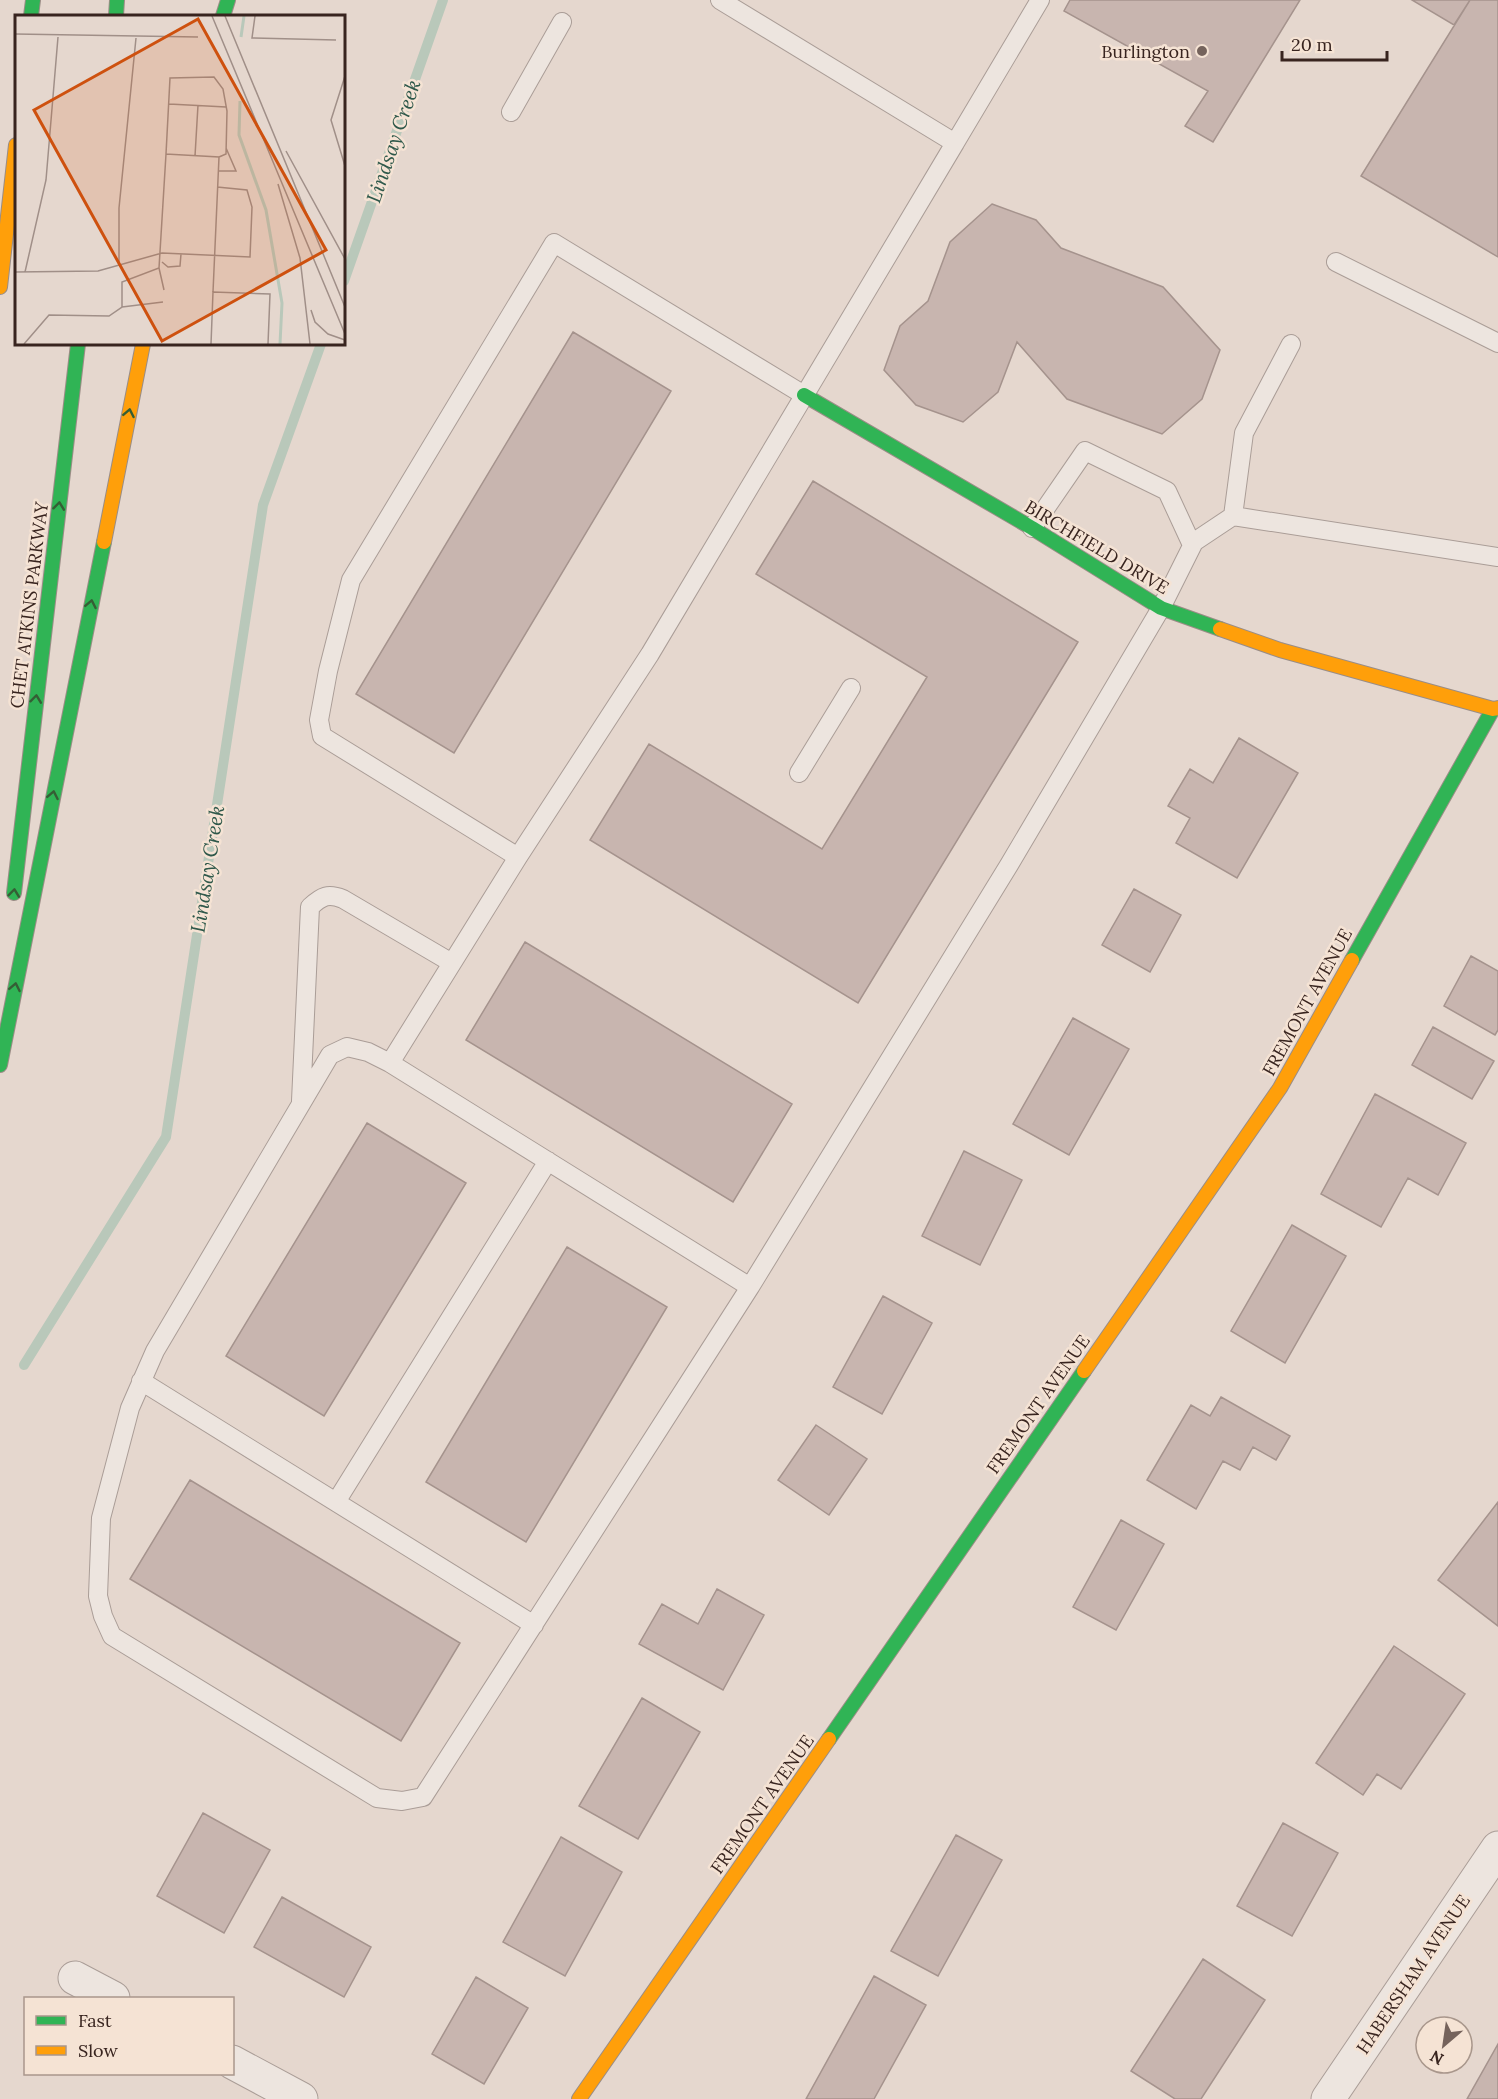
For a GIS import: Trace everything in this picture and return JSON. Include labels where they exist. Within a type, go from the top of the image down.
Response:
[{"type":"main road","points":[[32,15],[33,0]]},
{"type":"main road","points":[[116,15],[117,0]]},
{"type":"main road","points":[[223,15],[228,0]]},
{"type":"main road","points":[[0,287],[15,154]]},
{"type":"main road","name":"CHET ATKINS PARKWAY","points":[[12,908],[78,345]]},
{"type":"main road","points":[[0,1065],[143,345]]},
{"type":"main road","name":"BIRCHFIELD DRIVE","points":[[804,394],[1032,528],[1161,608],[1280,650],[1496,708]]},
{"type":"main road","name":"FREMONT AVENUE","points":[[579,2099],[1280,1088],[1496,708]]},
{"type":"main road","points":[[0,1014],[5,967]]},
{"type":"street","name":"HABERSHAM AVENUE","points":[[1328,2099],[1498,1848]]},
{"type":"street","points":[[75,1978],[111,1997]]},
{"type":"street","points":[[234,2063],[301,2099]]},
{"type":"lane","points":[[720,0],[955,143]]},
{"type":"lane","points":[[390,1063],[518,857],[650,654],[1040,0]]},
{"type":"lane","points":[[511,112],[562,22]]},
{"type":"lane","points":[[518,857],[322,736],[319,720],[328,671],[351,580],[554,243],[804,394]]},
{"type":"lane","points":[[1336,262],[1498,343]]},
{"type":"lane","points":[[1233,516],[1245,433],[1291,344]]},
{"type":"lane","points":[[1032,528],[1085,451],[1167,491],[1192,545]]},
{"type":"lane","points":[[750,1287],[390,1063],[368,1052],[347,1047],[330,1055],[154,1351],[130,1408],[101,1518],[98,1596],[103,1616],[112,1636],[377,1798],[402,1800],[423,1797],[750,1287],[1010,865],[1161,608],[1194,542],[1233,516],[1498,557]]},
{"type":"lane","points":[[799,773],[851,688]]},
{"type":"lane","points":[[301,1103],[310,907],[321,897],[330,894],[343,899],[452,963]]},
{"type":"lane","points":[[336,1502],[548,1161]]},
{"type":"lane","points":[[141,1381],[534,1625]]},
{"type":"building","name":"Burlington","points":[[1070,0],[1300,0],[1213,142],[1185,126],[1208,91],[1064,11]]},
{"type":"building","points":[[1412,0],[1470,0],[1454,25]]},
{"type":"building","points":[[1470,0],[1498,0],[1498,257],[1361,176]]},
{"type":"building","points":[[992,204],[1036,220],[1061,248],[1163,287],[1220,350],[1202,399],[1162,434],[1067,399],[1017,342],[998,392],[963,422],[916,405],[884,370],[900,326],[928,301],[950,242]]},
{"type":"building","points":[[573,332],[671,391],[454,753],[356,694]]},
{"type":"building","points":[[813,481],[1078,642],[858,1003],[590,840],[649,744],[822,849],[927,677],[756,574]]},
{"type":"building","points":[[1239,738],[1298,773],[1237,878],[1176,843],[1190,818],[1168,806],[1190,769],[1213,783]]},
{"type":"building","points":[[1134,889],[1181,915],[1150,972],[1102,945]]},
{"type":"building","points":[[525,942],[792,1104],[733,1202],[466,1040]]},
{"type":"building","points":[[1471,956],[1498,971],[1498,1030],[1495,1035],[1444,1006]]},
{"type":"building","points":[[1073,1018],[1129,1049],[1069,1155],[1013,1124]]},
{"type":"building","points":[[1433,1027],[1494,1061],[1472,1099],[1412,1065]]},
{"type":"building","points":[[1375,1094],[1466,1143],[1438,1195],[1408,1178],[1381,1227],[1321,1194]]},
{"type":"building","points":[[367,1123],[466,1183],[324,1416],[226,1356]]},
{"type":"building","points":[[964,1151],[1022,1180],[980,1265],[922,1236]]},
{"type":"building","points":[[1292,1225],[1346,1256],[1285,1363],[1231,1331]]},
{"type":"building","points":[[567,1247],[667,1307],[526,1542],[426,1482]]},
{"type":"building","points":[[883,1296],[932,1323],[882,1414],[833,1387]]},
{"type":"building","points":[[1221,1397],[1290,1436],[1276,1460],[1253,1447],[1240,1470],[1223,1461],[1196,1509],[1147,1480],[1191,1405],[1210,1416]]},
{"type":"building","points":[[816,1425],[867,1459],[829,1515],[778,1480]]},
{"type":"building","points":[[190,1480],[460,1643],[401,1741],[130,1579]]},
{"type":"building","points":[[1498,1502],[1498,1626],[1438,1580]]},
{"type":"building","points":[[1121,1520],[1164,1544],[1116,1630],[1073,1607]]},
{"type":"building","points":[[717,1589],[764,1615],[723,1690],[639,1644],[662,1604],[698,1624]]},
{"type":"building","points":[[1394,1646],[1465,1694],[1401,1789],[1377,1774],[1363,1795],[1316,1763]]},
{"type":"building","points":[[642,1698],[700,1732],[638,1839],[579,1806]]},
{"type":"building","points":[[203,1813],[270,1850],[224,1933],[157,1896]]},
{"type":"building","points":[[1283,1823],[1338,1853],[1292,1936],[1237,1906]]},
{"type":"building","points":[[956,1835],[1002,1860],[938,1976],[891,1951]]},
{"type":"building","points":[[561,1837],[622,1872],[565,1976],[503,1942]]},
{"type":"building","points":[[282,1897],[371,1947],[344,1997],[254,1947]]},
{"type":"building","points":[[1203,1959],[1265,2000],[1201,2099],[1175,2099],[1131,2071]]},
{"type":"building","points":[[874,1976],[926,2005],[874,2099],[806,2099]]},
{"type":"building","points":[[476,1977],[528,2008],[484,2084],[432,2054]]},
{"type":"building","points":[[1498,2044],[1498,2099],[1467,2099]]},
{"type":"waterway","name":"Lindsay Creek","points":[[345,278],[443,0]]},
{"type":"waterway","name":"Lindsay Creek","points":[[24,1365],[166,1137],[263,505],[321,345]]},
{"type":"traffic: fast","points":[[31,15],[33,0]]},
{"type":"traffic: fast","points":[[116,15],[117,0]]},
{"type":"traffic: fast","points":[[223,15],[228,0]]},
{"type":"traffic: fast","points":[[14,893],[78,345]]},
{"type":"traffic: fast","points":[[804,395],[1032,528],[1161,608],[1220,629]]},
{"type":"traffic: fast","points":[[0,1065],[104,542]]},
{"type":"traffic: fast","points":[[1352,960],[1493,709]]},
{"type":"traffic: fast","points":[[829,1739],[1084,1371]]},
{"type":"traffic: slow","points":[[0,287],[15,154]]},
{"type":"traffic: slow","points":[[104,542],[143,345]]},
{"type":"traffic: slow","points":[[1220,629],[1280,650],[1493,709],[1498,708]]},
{"type":"traffic: slow","points":[[1084,1371],[1280,1088],[1352,960]]},
{"type":"traffic: slow","points":[[579,2099],[829,1739]]},
{"type":"place","name":"Burlington","points":[[1202,51]]}]
